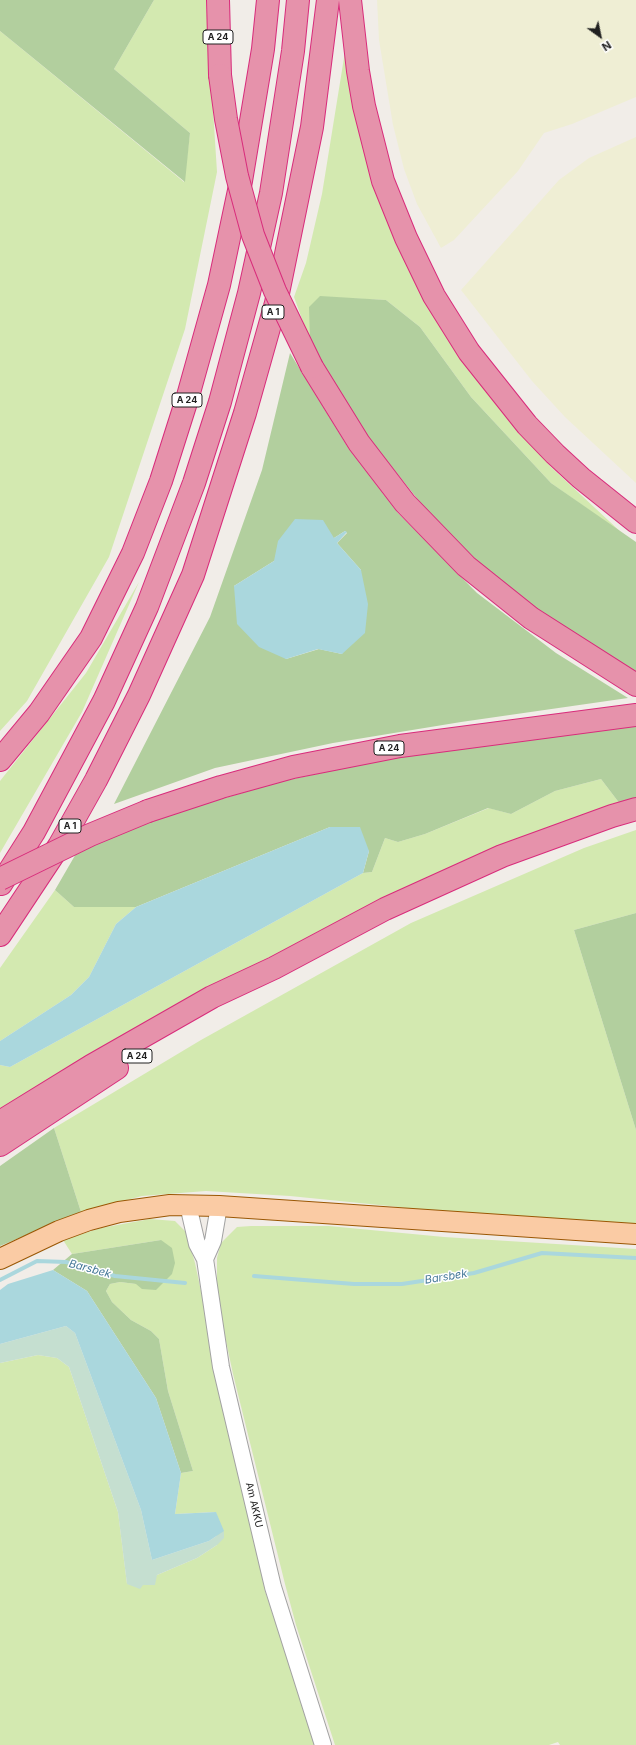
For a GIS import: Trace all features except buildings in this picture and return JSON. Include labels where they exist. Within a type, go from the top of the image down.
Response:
[{"type":"highway","name":"A 24","points":[[218,0],[220,74],[226,119],[237,176],[253,235],[275,291],[312,368],[359,443],[405,503],[466,566],[531,618],[636,685]]},
{"type":"highway","name":"A 24","points":[[0,760],[39,712],[91,638],[133,553],[161,482],[188,396],[219,285],[241,181],[263,49],[268,0]]},
{"type":"highway","points":[[0,885],[34,832],[107,694],[147,606],[194,483],[220,402],[249,293],[266,216],[292,50],[298,0]]},
{"type":"highway","name":"A 1","points":[[0,935],[59,846],[96,780],[139,695],[193,575],[246,413],[276,303],[312,127],[328,0]]},
{"type":"highway","points":[[350,0],[358,71],[364,106],[383,181],[403,232],[434,296],[468,352],[527,425],[581,478],[636,522]]},
{"type":"highway","name":"A 24","points":[[0,879],[90,835],[148,811],[221,787],[293,767],[400,746],[636,715]]},
{"type":"highway","name":"A 24","points":[[0,1122],[91,1066],[212,997],[274,968],[384,909],[502,856],[612,816],[636,809]]},
{"type":"highway","name":"A 24","points":[[0,1145],[98,1079],[217,1007],[274,968]]},
{"type":"main road","points":[[0,1259],[59,1231],[89,1220],[119,1212],[188,1205],[636,1234]]},
{"type":"street","name":"Am AKKU","points":[[188,1205],[197,1244],[205,1259],[221,1367],[273,1587],[323,1745]]},
{"type":"street","points":[[205,1259],[213,1242],[219,1206]]},
{"type":"green space","points":[[0,0],[154,0],[114,69],[190,133],[185,182],[0,31]]},
{"type":"green space","points":[[154,0],[206,0],[217,172],[185,329],[109,557],[27,701],[0,731],[0,31],[184,182],[190,133],[114,69]]},
{"type":"green space","points":[[377,0],[636,0],[636,97],[572,124],[544,133],[518,171],[454,240],[441,248],[417,204],[404,169],[393,125],[379,40]]},
{"type":"green space","points":[[348,33],[364,137],[509,418],[551,467],[624,535],[551,483],[471,397],[420,327],[386,300],[320,297],[310,341],[294,297],[306,263],[322,194]]},
{"type":"green space","points":[[636,137],[636,483],[565,417],[532,381],[461,290],[559,180],[589,158]]},
{"type":"green space","points":[[320,296],[386,300],[420,327],[471,397],[551,483],[636,542],[636,672],[520,599],[444,532],[363,431],[310,341],[309,307]]},
{"type":"green space","points":[[290,353],[349,449],[398,513],[477,593],[556,653],[628,698],[461,722],[333,743],[215,768],[114,804],[210,617],[262,470]],"holes":[[[345,531],[347,533],[337,543],[361,570],[342,654],[319,649],[286,659],[234,586],[274,561],[334,538]]]},
{"type":"green space","points":[[139,582],[82,712],[0,853],[0,781],[86,673]]},
{"type":"green space","points":[[636,726],[636,799],[620,804],[601,779],[555,791],[511,814],[488,808],[425,834],[398,842],[385,838],[372,872],[363,873],[369,851],[330,827],[136,907],[74,907],[55,890],[77,852],[160,817],[283,781],[402,756]]},
{"type":"green space","points":[[601,779],[620,804],[540,833],[0,1117],[0,1065],[10,1067],[363,873],[372,872],[385,838],[398,842],[425,834],[489,808],[511,814],[555,791]]},
{"type":"green space","points":[[636,830],[636,913],[574,930],[636,1130],[636,1228],[489,1220],[399,1207],[290,1196],[206,1191],[142,1196],[81,1212],[54,1128],[201,1040],[411,923],[584,848]]},
{"type":"green space","points":[[55,890],[74,907],[136,907],[116,924],[89,977],[71,995],[0,1041],[0,968]]},
{"type":"green space","points":[[636,913],[636,1130],[574,930]]},
{"type":"green space","points":[[54,1128],[81,1212],[0,1246],[0,1166]]},
{"type":"green space","points":[[150,1219],[175,1221],[186,1232],[195,1263],[265,1591],[316,1745],[0,1745],[0,1363],[38,1355],[57,1358],[69,1367],[118,1512],[127,1584],[143,1585],[157,1575],[197,1558],[217,1545],[216,1512],[175,1514],[181,1473],[193,1471],[168,1391],[159,1339],[151,1331],[131,1320],[112,1302],[106,1291],[110,1284],[120,1282],[136,1284],[161,1240],[72,1254],[63,1240],[101,1228]]},
{"type":"green space","points":[[329,1226],[444,1237],[636,1249],[636,1745],[560,1745],[558,1742],[549,1745],[335,1745],[296,1625],[285,1584],[233,1374],[217,1299],[217,1258],[221,1243],[237,1227]]},
{"type":"green space","points":[[161,1240],[172,1248],[175,1263],[172,1274],[156,1290],[142,1289],[136,1284],[120,1282],[110,1284],[106,1291],[112,1302],[131,1320],[151,1331],[159,1339],[168,1391],[193,1471],[181,1473],[156,1398],[87,1291],[53,1270],[72,1254]]},
{"type":"green space","points":[[66,1326],[75,1333],[141,1510],[152,1560],[209,1541],[224,1531],[224,1538],[217,1545],[197,1558],[157,1575],[155,1585],[143,1585],[140,1589],[127,1584],[118,1512],[69,1367],[57,1358],[38,1355],[0,1363],[0,1344]]},
{"type":"water","points":[[295,519],[323,520],[334,538],[345,531],[347,532],[337,543],[361,570],[368,604],[365,633],[342,654],[318,649],[286,659],[259,647],[237,624],[234,586],[274,561],[278,541]]},
{"type":"water","points":[[330,827],[360,827],[369,851],[363,873],[10,1067],[0,1065],[0,1041],[71,995],[89,977],[116,924],[136,907]]},
{"type":"water","points":[[53,1270],[87,1291],[156,1398],[181,1473],[175,1514],[216,1512],[224,1531],[209,1541],[152,1560],[141,1510],[75,1333],[66,1326],[0,1344],[0,1290],[8,1284]]},
{"type":"waterway","name":"Barsbek","points":[[254,1276],[354,1284],[402,1284],[474,1273],[542,1253],[636,1258]]},
{"type":"waterway","name":"Barsbek","points":[[0,1280],[37,1261],[66,1262],[115,1276],[185,1283]]}]
